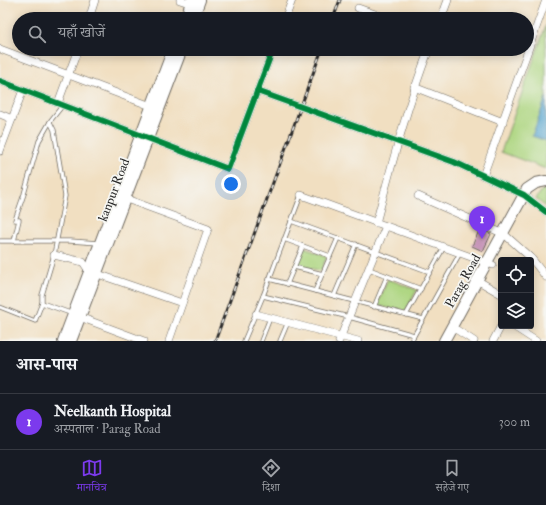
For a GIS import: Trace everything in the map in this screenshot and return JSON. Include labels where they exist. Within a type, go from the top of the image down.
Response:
[{"type":"street","points":[[180,0],[195,3],[189,12]]},
{"type":"street","points":[[287,12],[292,0]]},
{"type":"street","points":[[444,12],[448,0]]},
{"type":"street","points":[[534,34],[546,0]]},
{"type":"street","points":[[91,12],[94,1]]},
{"type":"street","points":[[358,8],[369,12]]},
{"type":"street","points":[[0,49],[12,54]]},
{"type":"street","points":[[18,56],[151,106]]},
{"type":"street","points":[[60,104],[75,56]]},
{"type":"street","points":[[144,136],[151,106],[170,56]]},
{"type":"street","name":"kanpur Road","points":[[71,341],[77,316],[144,136],[179,56]]},
{"type":"street","points":[[0,82],[228,169],[270,56]]},
{"type":"street","points":[[376,223],[414,88],[426,56]]},
{"type":"street","points":[[483,176],[526,56]]},
{"type":"street","points":[[414,88],[503,122]]},
{"type":"street","points":[[0,151],[23,90]]},
{"type":"street","points":[[257,91],[454,162],[527,197],[546,212]]},
{"type":"street","points":[[0,114],[12,119]]},
{"type":"street","name":"Parag Road","points":[[444,341],[506,236],[527,197],[527,189],[536,183],[546,181]]},
{"type":"street","points":[[301,195],[490,264]]},
{"type":"street","points":[[418,196],[506,236],[531,258],[546,277]]},
{"type":"street","points":[[93,272],[100,243],[121,197],[208,229],[169,341]]},
{"type":"street","points":[[340,339],[386,226]]},
{"type":"street","points":[[54,255],[83,262],[93,272],[182,303]]},
{"type":"street","name":"Parag Road","points":[[450,341],[482,284],[490,264]]},
{"type":"street","points":[[482,284],[499,293]]},
{"type":"street","points":[[256,314],[288,322],[340,339],[358,341]]},
{"type":"street","points":[[63,341],[77,316],[144,341]]},
{"type":"street","points":[[493,341],[500,329]]},
{"type":"street","points":[[518,329],[536,341]]},
{"type":"street","points":[[457,330],[474,341]]},
{"type":"lane","points":[[14,241],[19,220],[15,220],[17,212],[24,194],[39,141],[60,104]]},
{"type":"lane","points":[[0,307],[35,321],[42,303],[42,295],[54,255],[65,196],[54,130],[50,122]]},
{"type":"lane","points":[[244,341],[256,314],[301,195]]},
{"type":"lane","points":[[291,221],[430,272]]},
{"type":"lane","points":[[315,291],[338,238]]},
{"type":"lane","points":[[284,239],[330,256]]},
{"type":"lane","points":[[0,241],[88,241],[100,243]]},
{"type":"lane","points":[[334,296],[356,244]]},
{"type":"lane","points":[[287,284],[303,246]]},
{"type":"lane","points":[[406,315],[444,247]]},
{"type":"lane","points":[[411,341],[460,253]]},
{"type":"lane","points":[[294,267],[323,274]]},
{"type":"lane","points":[[368,269],[421,289]]},
{"type":"lane","points":[[374,307],[387,276]]},
{"type":"lane","points":[[269,279],[423,319]]},
{"type":"lane","points":[[263,296],[414,335]]},
{"type":"lane","points":[[42,303],[77,316]]},
{"type":"lane","points":[[261,341],[270,317]]},
{"type":"lane","points":[[280,341],[288,322]]},
{"type":"green space","points":[[546,25],[546,169],[501,152]]},
{"type":"green space","points":[[546,188],[546,207],[536,199],[542,190]]},
{"type":"green space","points":[[304,248],[327,256],[321,271],[298,265]]},
{"type":"green space","points":[[388,279],[417,290],[405,313],[377,305]]},
{"type":"water","points":[[546,97],[546,141],[532,136]]},
{"type":"building","points":[[480,229],[491,234],[483,251],[472,246]]},
{"type":"railway","points":[[336,12],[340,0]]},
{"type":"railway","points":[[215,341],[319,56]]},
{"type":"cycle path","points":[[0,81],[228,169],[270,56]]},
{"type":"cycle path","points":[[257,91],[454,162],[524,195],[546,212]]},
{"type":"place","name":"Neelkanth Hospital","points":[[482,239]]}]
